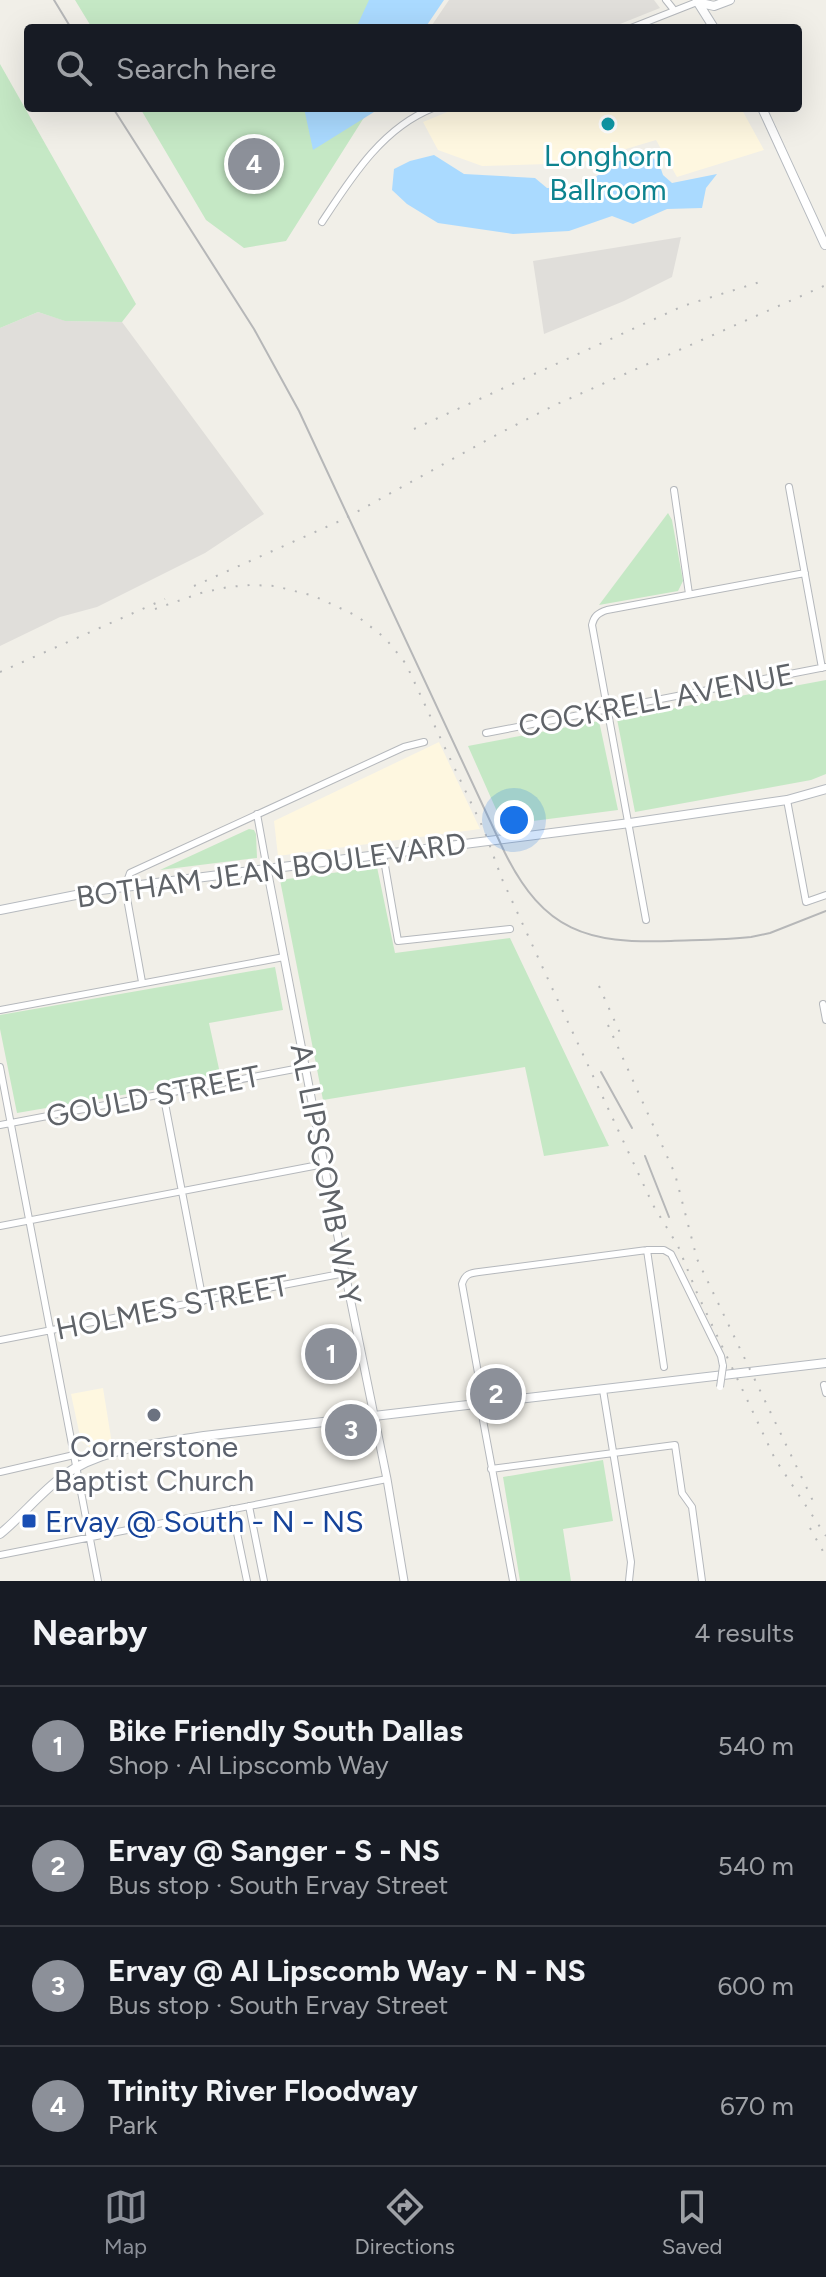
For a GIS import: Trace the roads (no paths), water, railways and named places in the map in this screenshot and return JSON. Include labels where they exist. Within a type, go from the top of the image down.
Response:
[{"type":"main road","points":[[697,1],[714,6],[730,0]]},
{"type":"main road","points":[[697,1],[711,24]]},
{"type":"main road","points":[[764,112],[825,245]]},
{"type":"main road","name":"BOTHAM JEAN BOULEVARD","points":[[0,910],[101,890],[630,823],[787,800],[826,789]]},
{"type":"main road","points":[[0,1534],[51,1485],[77,1467],[121,1451],[375,1416],[826,1363]]},
{"type":"street","points":[[666,0],[674,10]]},
{"type":"street","points":[[641,24],[697,1]]},
{"type":"street","points":[[322,222],[355,173],[384,140],[409,120],[425,112]]},
{"type":"street","points":[[789,487],[824,668]]},
{"type":"street","points":[[674,490],[689,594]]},
{"type":"street","points":[[646,920],[593,619],[607,610],[805,573]]},
{"type":"street","name":"COCKRELL AVENUE","points":[[486,733],[824,668]]},
{"type":"street","points":[[142,982],[125,887],[130,873],[404,747],[424,742]]},
{"type":"street","points":[[787,800],[806,902],[826,895]]},
{"type":"street","name":"AL LIPSCOMB WAY","points":[[257,814],[375,1416],[404,1581]]},
{"type":"street","points":[[383,854],[398,941],[510,929]]},
{"type":"street","points":[[0,1010],[284,957]]},
{"type":"street","points":[[824,1008],[826,1020]]},
{"type":"street","points":[[0,1067],[98,1581]]},
{"type":"street","name":"GOULD STREET","points":[[0,1125],[305,1067]]},
{"type":"street","points":[[163,1093],[203,1301]]},
{"type":"street","points":[[0,1226],[324,1164]]},
{"type":"street","points":[[647,1250],[664,1367]]},
{"type":"street","points":[[513,1581],[480,1404],[482,1395],[462,1284],[464,1277],[470,1273],[664,1250],[671,1254],[721,1356],[720,1387]]},
{"type":"street","name":"HOLMES STREET","points":[[0,1340],[345,1273]]},
{"type":"street","points":[[603,1390],[631,1562],[629,1581]]},
{"type":"street","points":[[491,1469],[675,1445],[682,1493],[692,1507],[702,1581]]},
{"type":"street","points":[[0,1472],[74,1455]]},
{"type":"street","points":[[0,1555],[387,1479]]},
{"type":"street","points":[[249,1506],[264,1581]]},
{"type":"street","points":[[232,1509],[247,1581]]},
{"type":"water","points":[[369,0],[444,0],[428,24],[358,24]]},
{"type":"water","points":[[305,112],[374,112],[313,150]]},
{"type":"water","points":[[640,154],[658,160],[663,175],[672,183],[717,174],[706,188],[702,208],[667,209],[633,224],[612,216],[569,231],[513,234],[438,223],[407,204],[392,190],[394,169],[434,155],[464,174],[535,178],[547,188],[584,187],[611,164]]},
{"type":"tram line","points":[[54,0],[69,24]]},
{"type":"tram line","points":[[116,112],[254,329],[299,411],[505,853],[536,900],[571,927],[592,935],[641,941],[751,937],[770,933],[826,911]]},
{"type":"tram line","points":[[601,1072],[632,1128]]},
{"type":"tram line","points":[[645,1156],[669,1217]]},
{"type":"railway","points":[[414,429],[683,306],[763,281]]},
{"type":"railway","points":[[194,586],[342,520],[555,405],[826,285]]},
{"type":"railway","points":[[155,609],[228,587],[275,586],[314,596],[357,616],[385,638],[406,664],[484,830],[502,879],[553,990],[653,1205],[678,1246],[775,1459],[826,1536]]},
{"type":"railway","points":[[0,672],[165,599]]},
{"type":"railway","points":[[599,986],[620,1033]]},
{"type":"railway","points":[[608,1025],[675,1174],[697,1259],[813,1501]]},
{"type":"railway","points":[[810,1528],[824,1553]]},
{"type":"place","name":"Longhorn Ballroom","points":[[608,124]]},
{"type":"place","name":"Trinity River Floodway","points":[[254,164]]},
{"type":"place","name":"Bike Friendly South Dallas","points":[[331,1354]]},
{"type":"place","name":"Ervay @ Sanger - S - NS","points":[[496,1394]]},
{"type":"place","name":"Cornerstone Baptist Church","points":[[154,1415]]},
{"type":"place","name":"Ervay @ Al Lipscomb Way - N - NS","points":[[351,1430]]},
{"type":"place","name":"Ervay @ South - N - NS","points":[[29,1521]]}]
